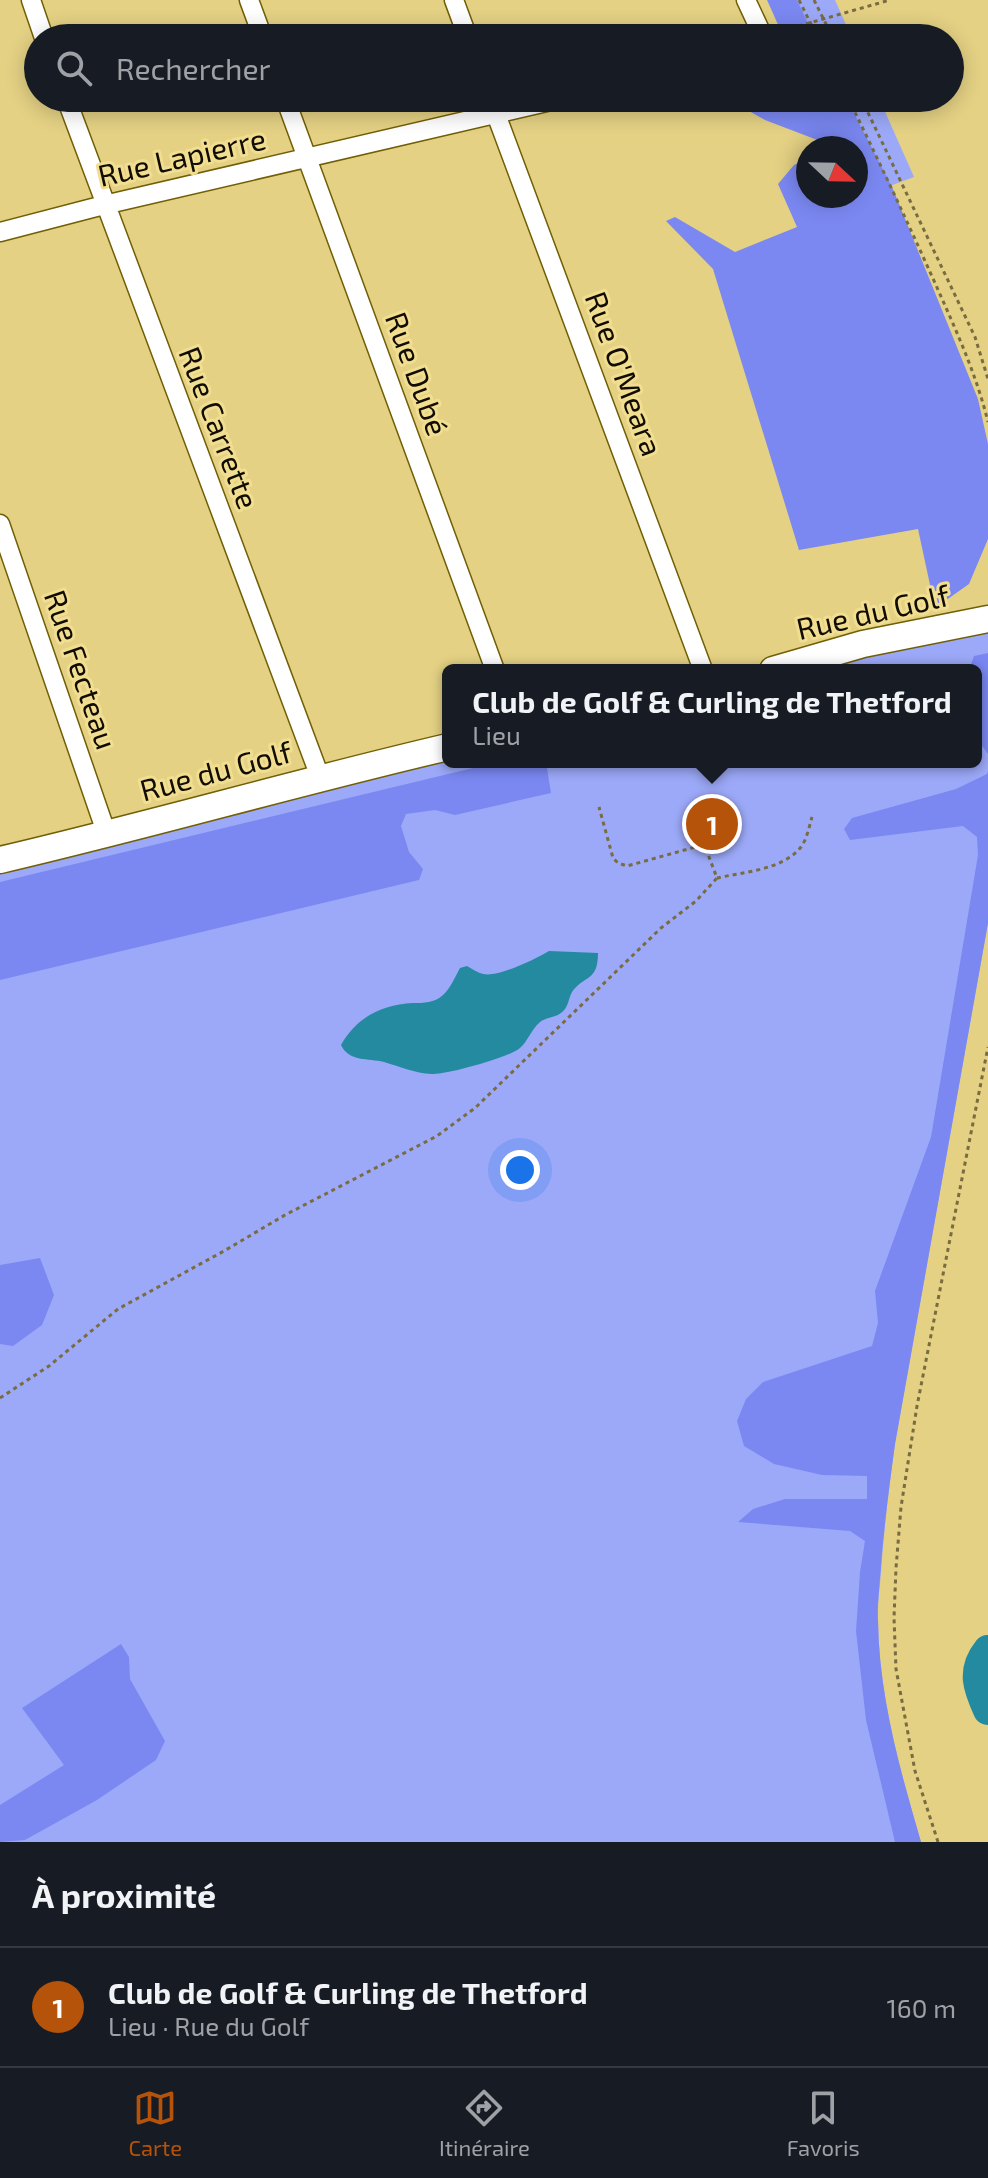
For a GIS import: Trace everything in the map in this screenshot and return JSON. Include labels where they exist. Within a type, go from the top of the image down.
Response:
[{"type":"street","points":[[31,0],[39,24]]},
{"type":"street","points":[[249,0],[258,24]]},
{"type":"street","points":[[454,0],[463,24]]},
{"type":"street","points":[[746,0],[757,24]]},
{"type":"street","name":"Rue Carrette","points":[[71,112],[320,777]]},
{"type":"street","name":"Rue Dubé","points":[[290,112],[493,664]]},
{"type":"street","name":"Rue Lapierre","points":[[0,232],[307,158],[472,112]]},
{"type":"street","name":"Rue O'Meara","points":[[495,112],[701,664]]},
{"type":"street","name":"Rue Fecteau","points":[[0,524],[107,835]]},
{"type":"street","name":"Rue du Golf","points":[[794,664],[863,644],[988,619]]},
{"type":"street","name":"Rue du Golf","points":[[0,860],[442,748]]},
{"type":"path","points":[[799,0],[811,23],[890,0]]},
{"type":"path","points":[[814,0],[826,24]]},
{"type":"path","points":[[855,112],[965,350],[988,422]]},
{"type":"path","points":[[868,112],[975,337],[988,379]]},
{"type":"path","points":[[599,807],[613,858],[618,863],[627,866],[699,846],[706,849],[717,878]]},
{"type":"path","points":[[0,1398],[49,1366],[118,1309],[285,1215],[437,1136],[475,1108],[717,878],[776,864],[792,856],[802,846],[812,817]]},
{"type":"path","points":[[938,1842],[915,1771],[896,1669],[896,1568],[901,1507],[917,1406],[988,1047]]},
{"type":"shaded area","points":[[767,0],[797,0],[808,24],[778,24]]},
{"type":"shaded area","points":[[795,0],[835,0],[846,24],[807,24]]},
{"type":"shaded area","points":[[751,112],[853,112],[866,136],[807,136]]},
{"type":"shaded area","points":[[850,112],[885,112],[914,177],[887,187],[868,149],[868,136],[862,136]]},
{"type":"shaded area","points":[[868,141],[893,189],[978,399],[988,444],[988,539],[969,584],[935,608],[918,529],[799,550],[713,269],[666,221],[675,217],[735,252],[797,227],[778,184],[794,165],[796,208],[868,208]]},
{"type":"shaded area","points":[[988,619],[988,923],[895,1444],[878,1609],[879,1649],[887,1705],[898,1760],[921,1842],[0,1842],[0,860],[442,749],[442,768],[982,768],[982,664],[798,664]]},
{"type":"shaded area","points":[[988,653],[988,754],[982,746],[982,664],[971,664],[974,656]]},
{"type":"shaded area","points":[[473,768],[547,768],[551,793],[455,815],[435,810],[406,814],[401,826],[409,852],[423,869],[419,880],[0,980],[0,882]]},
{"type":"shaded area","points":[[988,771],[988,923],[895,1444],[881,1561],[878,1616],[882,1677],[898,1760],[921,1842],[895,1842],[866,1720],[856,1631],[865,1541],[850,1531],[738,1522],[753,1509],[785,1499],[867,1499],[867,1476],[822,1475],[774,1464],[744,1446],[737,1421],[746,1399],[763,1382],[872,1346],[878,1323],[875,1291],[931,1137],[978,855],[977,837],[963,826],[850,840],[844,829],[852,818],[956,789]]},
{"type":"shaded area","points":[[549,951],[598,953],[596,969],[572,992],[564,1011],[539,1023],[514,1052],[478,1065],[432,1074],[354,1057],[341,1045],[354,1027],[371,1014],[390,1006],[440,998],[460,968],[467,966],[485,974],[498,973]]},
{"type":"shaded area","points":[[40,1258],[54,1295],[42,1325],[13,1346],[0,1344],[0,1265]]},
{"type":"shaded area","points":[[121,1644],[129,1657],[130,1679],[165,1741],[156,1760],[97,1800],[25,1840],[0,1842],[0,1805],[64,1765],[22,1708]]},
{"type":"waterway","points":[[988,1650],[978,1672],[981,1694],[988,1710]]},
{"type":"place","name":"Club de Golf & Curling de Thetford","points":[[712,824]]}]
